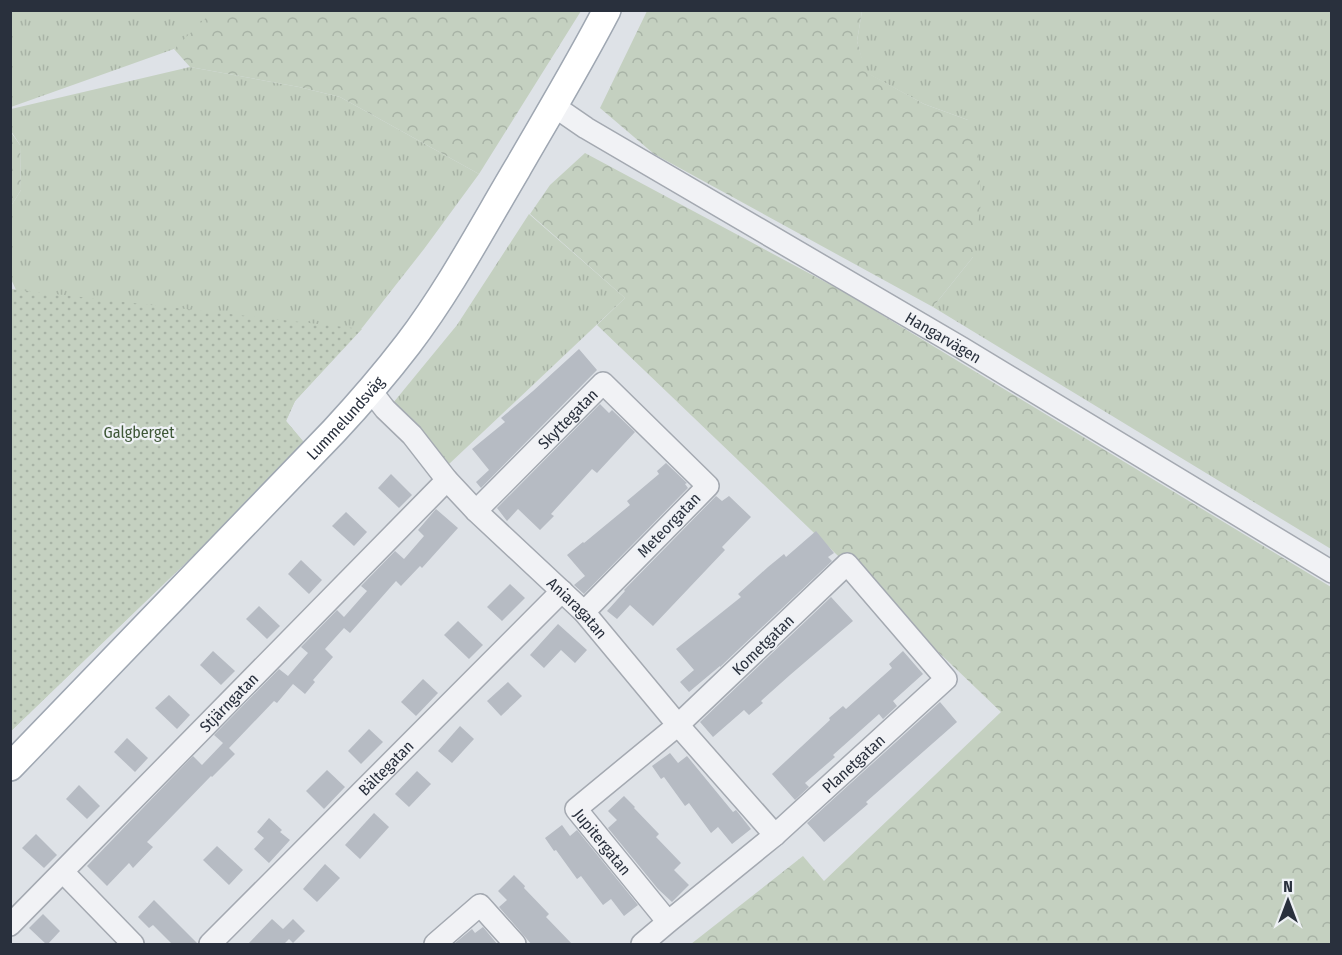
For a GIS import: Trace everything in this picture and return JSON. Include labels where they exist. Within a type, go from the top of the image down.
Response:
[{"type":"main road","name":"Lummelundsväg","points":[[10,767],[371,391],[409,343],[438,301],[554,106],[607,10]]},
{"type":"street","name":"Hangarvägen","points":[[554,106],[586,128],[962,348],[1332,572]]},
{"type":"street","name":"Skyttegatan","points":[[476,511],[603,383],[661,439]]},
{"type":"street","name":"Aniaragatan","points":[[371,391],[476,511],[584,612],[678,725],[776,835]]},
{"type":"street","name":"Meteorgatan","points":[[584,612],[708,486],[661,439]]},
{"type":"street","name":"Stjärngatan","points":[[10,926],[447,480]]},
{"type":"street","name":"Kometgatan","points":[[678,725],[847,564]]},
{"type":"street","name":"Planetgatan","points":[[642,945],[776,835],[946,679],[847,564]]},
{"type":"street","name":"Bältegatan","points":[[210,945],[562,591]]},
{"type":"street","name":"Jupitergatan","points":[[668,922],[576,809],[678,725]]},
{"type":"street","points":[[63,872],[133,945]]},
{"type":"street","points":[[435,945],[480,905],[515,945]]},
{"type":"green space","points":[[11,11],[225,11],[174,49],[11,107]]},
{"type":"green space","points":[[213,11],[581,11],[479,174],[340,97],[190,67],[174,49]]},
{"type":"green space","points":[[647,11],[862,11],[857,41],[866,72],[924,104],[968,120],[978,145],[981,203],[973,257],[933,307],[654,154],[600,108]]},
{"type":"green space","points":[[862,11],[1331,11],[1331,549],[933,307],[973,257],[968,120],[924,104],[865,72],[857,41]]},
{"type":"green space","points":[[190,67],[340,97],[479,174],[362,328],[295,401],[286,421],[307,446],[11,731],[16,290],[11,279],[11,206],[21,190],[20,145],[11,131],[11,109]]},
{"type":"green space","points":[[10,131],[20,145],[21,190],[11,206]]},
{"type":"green space","points":[[585,153],[844,292],[1331,587],[1331,944],[691,944],[803,856],[824,881],[1001,712],[597,325],[625,298],[530,214],[550,185]]},
{"type":"green space","points":[[529,214],[625,298],[448,465],[393,403],[457,325]]},
{"type":"green space","name":"Galgberget","points":[[11,289],[362,329],[295,401],[286,421],[307,446],[11,731]]},
{"type":"building","points":[[579,349],[597,370],[481,488],[476,482],[489,470],[472,449],[505,422],[501,418]]},
{"type":"building","points":[[600,404],[609,413],[612,410],[635,432],[597,473],[592,469],[551,514],[554,516],[540,530],[518,509],[507,521],[497,508]]},
{"type":"building","points":[[666,463],[687,483],[685,484],[688,488],[584,594],[574,585],[585,576],[567,555],[630,505],[627,501],[659,474],[657,471]]},
{"type":"building","points":[[391,474],[412,495],[399,508],[378,488]]},
{"type":"building","points":[[716,496],[722,501],[729,496],[751,517],[722,547],[725,550],[653,626],[630,605],[617,619],[607,611],[624,590]]},
{"type":"building","points":[[436,509],[458,528],[422,568],[420,566],[401,586],[396,581],[350,633],[344,628],[325,649],[333,657],[313,680],[315,682],[305,694],[293,684],[277,703],[274,701],[229,748],[235,754],[147,842],[153,847],[133,868],[129,863],[107,886],[87,866],[193,756],[202,765],[223,743],[214,735],[279,669],[288,676],[308,653],[301,647],[337,610],[344,617],[367,591],[361,586],[395,551],[404,559],[424,536],[418,530]]},
{"type":"building","points":[[346,512],[367,532],[354,546],[332,526]]},
{"type":"building","points":[[816,531],[834,553],[828,557],[832,561],[720,667],[689,692],[680,682],[694,670],[676,649],[741,597],[738,594],[768,567],[784,554],[786,557]]},
{"type":"building","points":[[301,560],[322,580],[309,594],[288,574]]},
{"type":"building","points":[[510,584],[525,598],[502,621],[487,607]]},
{"type":"building","points":[[831,597],[853,621],[761,701],[763,703],[749,715],[744,710],[713,737],[700,722]]},
{"type":"building","points":[[259,606],[280,626],[267,639],[246,619]]},
{"type":"building","points":[[458,621],[483,645],[469,659],[444,635]]},
{"type":"building","points":[[558,624],[587,650],[575,663],[561,650],[544,668],[530,655]]},
{"type":"building","points":[[213,651],[235,671],[221,685],[200,665]]},
{"type":"building","points":[[903,651],[923,674],[893,701],[897,706],[883,719],[879,714],[833,755],[835,757],[805,783],[809,787],[795,800],[772,774],[830,720],[829,718],[843,706],[846,709],[892,668],[889,664]]},
{"type":"building","points":[[423,679],[438,693],[416,716],[401,702]]},
{"type":"building","points":[[508,682],[522,696],[501,716],[487,701]]},
{"type":"building","points":[[169,695],[190,715],[177,729],[155,708]]},
{"type":"building","points":[[940,702],[957,722],[824,842],[807,823]]},
{"type":"building","points":[[460,726],[474,739],[452,763],[438,751]]},
{"type":"building","points":[[369,729],[383,742],[361,764],[348,751]]},
{"type":"building","points":[[127,738],[148,758],[135,772],[114,752]]},
{"type":"building","points":[[670,753],[678,763],[687,756],[733,812],[736,810],[751,829],[732,844],[718,827],[711,833],[689,803],[685,806],[664,777],[661,779],[652,766]]},
{"type":"building","points":[[327,770],[345,787],[324,809],[306,791]]},
{"type":"building","points":[[417,771],[431,784],[409,807],[395,794]]},
{"type":"building","points":[[79,785],[100,806],[87,819],[66,799]]},
{"type":"building","points":[[624,796],[659,834],[656,837],[681,863],[674,870],[689,885],[672,902],[658,889],[608,828],[617,820],[608,811]]},
{"type":"building","points":[[374,813],[389,827],[360,859],[345,845]]},
{"type":"building","points":[[269,818],[290,840],[269,863],[254,849],[264,838],[257,832]]},
{"type":"building","points":[[562,825],[570,836],[577,830],[638,905],[624,916],[611,899],[603,905],[581,876],[577,879],[545,838]]},
{"type":"building","points":[[36,834],[57,855],[44,868],[22,848]]},
{"type":"building","points":[[217,846],[243,870],[229,885],[203,860]]},
{"type":"building","points":[[325,864],[340,878],[317,902],[303,889]]},
{"type":"building","points":[[514,875],[549,914],[546,917],[573,945],[532,945],[499,907],[507,900],[498,891]]},
{"type":"building","points":[[154,900],[198,945],[173,945],[153,925],[149,928],[138,917]]},
{"type":"building","points":[[43,914],[60,931],[47,945],[29,928]]},
{"type":"building","points":[[272,919],[283,929],[293,919],[305,931],[293,943],[289,939],[283,945],[247,945]]},
{"type":"building","points":[[483,927],[498,945],[456,945],[455,943],[472,929],[475,933]]}]
